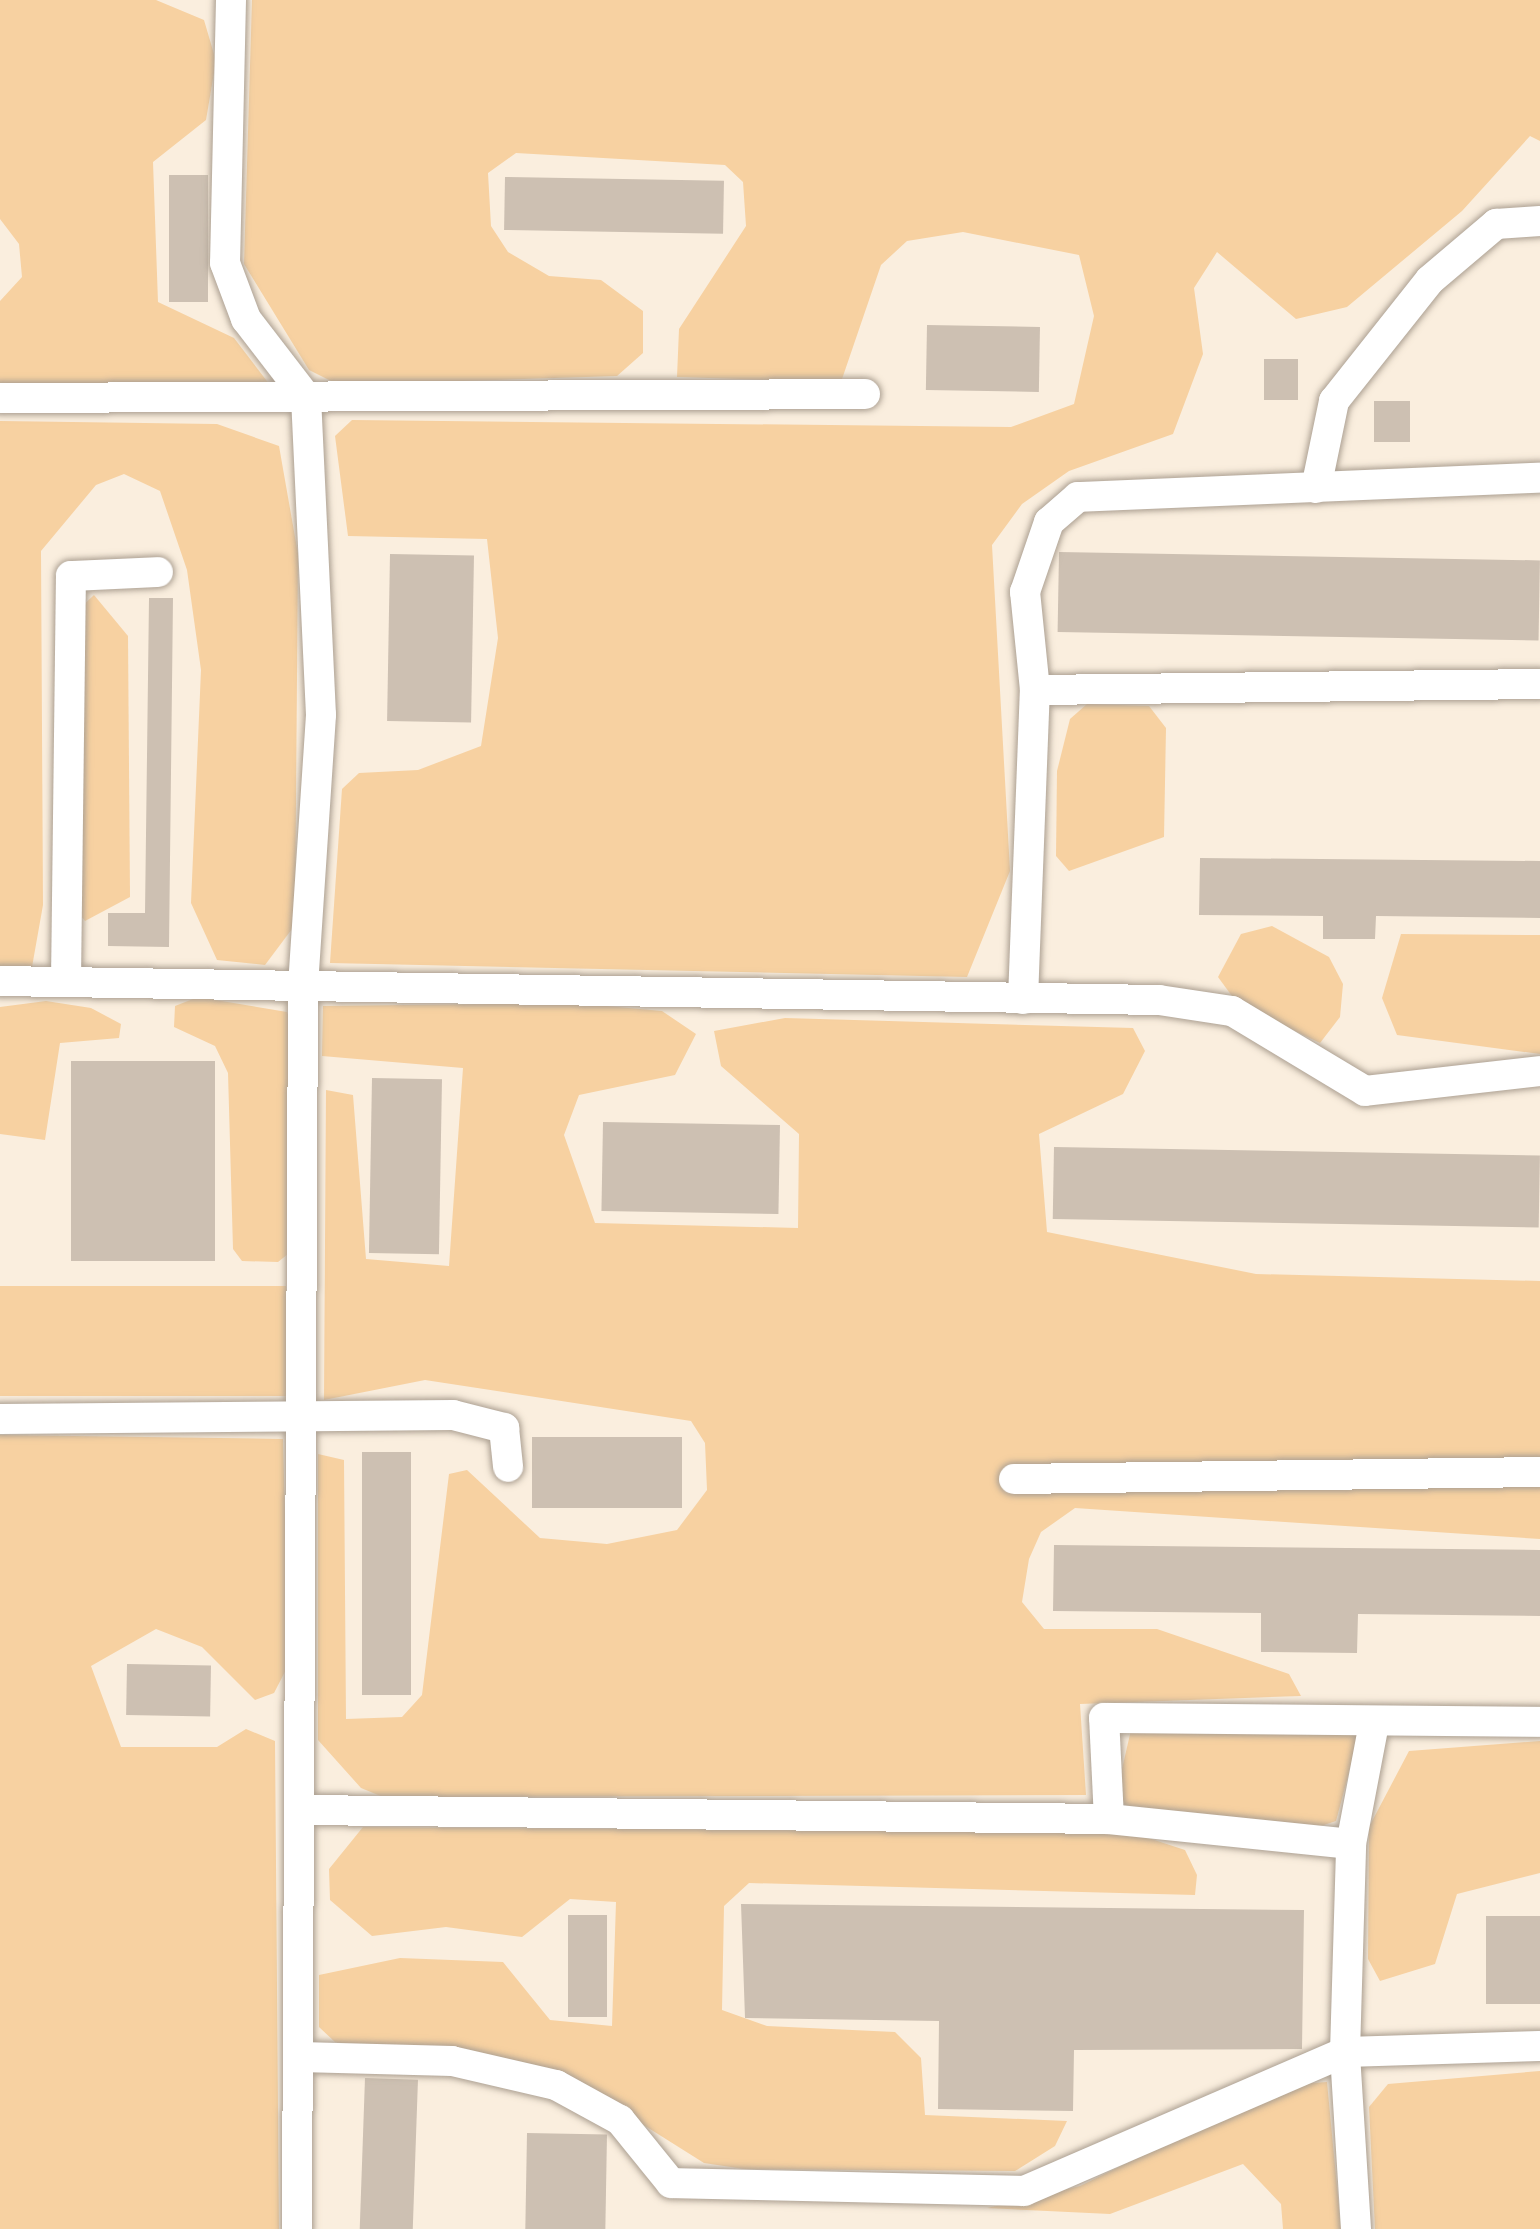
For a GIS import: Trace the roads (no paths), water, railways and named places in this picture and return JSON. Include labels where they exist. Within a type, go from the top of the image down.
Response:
[{"type":"lane","points":[[231,0],[225,263],[246,319],[306,397],[321,715],[303,988],[305,1423],[297,2229]]},
{"type":"lane","points":[[1316,488],[1334,401],[1430,280],[1496,224],[1540,221]]},
{"type":"lane","points":[[0,398],[865,394]]},
{"type":"lane","points":[[1023,999],[1035,690],[1025,592],[1049,522],[1078,497],[1540,478]]},
{"type":"lane","points":[[66,981],[71,576],[158,572]]},
{"type":"lane","points":[[1035,690],[1540,684]]},
{"type":"lane","points":[[0,981],[1023,999],[1232,1011],[1365,1091],[1540,1071]]},
{"type":"lane","points":[[0,1419],[305,1423],[453,1415],[504,1428],[508,1467]]},
{"type":"lane","points":[[1014,1479],[1540,1472]]},
{"type":"lane","points":[[1108,1819],[1103,1718],[1540,1722]]},
{"type":"lane","points":[[1356,2229],[1345,2052],[1351,1844],[1375,1723]]},
{"type":"lane","points":[[303,1810],[1108,1819],[1351,1844]]},
{"type":"lane","points":[[300,2057],[452,2061],[556,2085],[620,2120],[670,2183],[1024,2191],[1345,2052],[1540,2046]]}]
